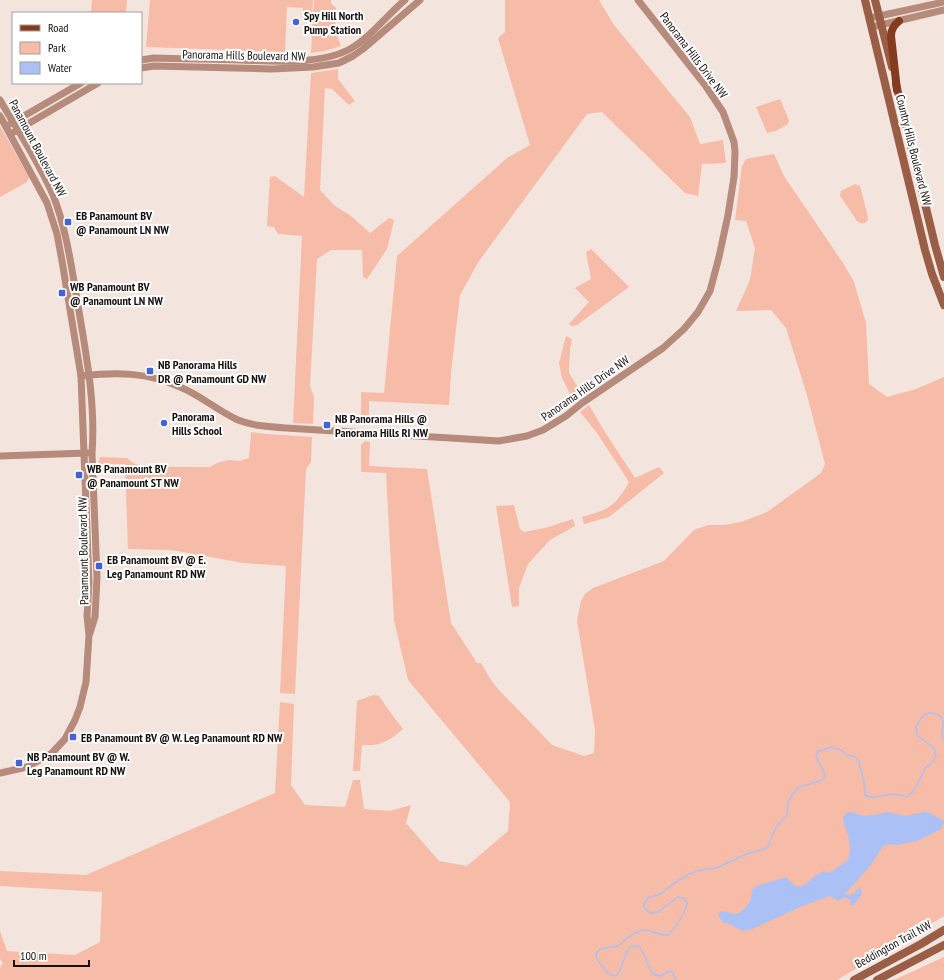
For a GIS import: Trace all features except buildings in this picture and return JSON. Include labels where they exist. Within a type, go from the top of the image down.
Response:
[{"type":"main road","name":"Country Hills Boulevard NW","points":[[865,0],[932,274],[944,305]]},
{"type":"main road","name":"Country Hills Boulevard NW","points":[[875,0],[944,277]]},
{"type":"main road","points":[[897,90],[890,36],[893,26],[899,21]]},
{"type":"main road","points":[[927,940],[944,926]]},
{"type":"main road","name":"Beddington Trail NW","points":[[854,980],[944,930]]},
{"type":"main road","name":"Beddington Trail NW","points":[[877,980],[944,945]]},
{"type":"street","name":"Panorama Hills Boulevard NW","points":[[142,68],[154,66],[280,69],[313,67],[339,63],[363,49],[420,0]]},
{"type":"street","name":"Panorama Hills Drive NW","points":[[81,376],[111,373],[139,374],[157,378],[183,388],[238,420],[266,427],[507,441],[543,430],[566,416],[582,403],[663,348],[684,329],[698,312],[710,291],[728,215],[734,177],[735,152],[734,142],[722,112],[705,85],[638,0]]},
{"type":"street","name":"Panorama Hills Boulevard NW","points":[[142,60],[154,58],[275,61],[322,59],[350,49],[360,42],[403,1]]},
{"type":"street","points":[[403,1],[408,9]]},
{"type":"street","points":[[870,18],[944,2]]},
{"type":"street","points":[[872,27],[944,10]]},
{"type":"street","points":[[6,126],[79,84]]},
{"type":"street","points":[[11,134],[96,84]]},
{"type":"street","name":"Panamount Boulevard NW","points":[[0,100],[44,178],[53,196],[60,217],[71,265],[89,375],[93,440],[88,453]]},
{"type":"street","name":"Panamount Boulevard NW","points":[[0,116],[47,203],[57,234],[81,376],[88,453],[89,583],[87,616],[89,635],[86,682],[80,707],[65,739],[52,753],[27,767],[0,773]]},
{"type":"street","points":[[0,456],[88,453]]},
{"type":"green space","points":[[92,0],[127,0],[126,12],[91,12]]},
{"type":"green space","points":[[150,0],[313,0],[312,18],[303,17],[303,8],[287,7],[285,52],[146,47]]},
{"type":"green space","points":[[314,0],[331,0],[331,3],[336,8],[335,30],[341,46],[325,51],[311,53]]},
{"type":"green space","points":[[505,0],[599,0],[614,25],[690,117],[700,144],[723,140],[726,163],[702,164],[698,196],[685,193],[602,112],[587,114],[479,261],[460,295],[449,405],[369,401],[369,425],[365,425],[361,422],[361,392],[384,393],[397,256],[507,158],[530,145],[498,38],[505,32]]},
{"type":"green space","points":[[338,69],[338,79],[355,101],[349,105],[332,89],[325,88],[320,190],[335,206],[351,216],[370,233],[389,218],[394,220],[387,249],[367,279],[363,277],[362,250],[331,250],[317,259],[310,386],[314,397],[313,424],[293,423],[302,236],[278,234],[274,227],[267,226],[270,177],[275,176],[304,197],[311,73]]},
{"type":"green space","points":[[780,99],[789,120],[788,124],[776,131],[767,133],[756,107]]},
{"type":"green space","points":[[0,126],[29,177],[27,182],[0,197]]},
{"type":"green space","points":[[774,154],[784,176],[843,263],[854,282],[866,323],[869,384],[887,397],[916,389],[944,377],[944,916],[837,980],[0,980],[0,968],[3,963],[0,959],[0,931],[7,951],[75,955],[100,942],[102,892],[0,886],[0,871],[86,875],[275,793],[280,702],[294,704],[291,785],[305,805],[345,807],[353,780],[360,780],[364,809],[390,811],[411,805],[406,823],[439,861],[467,866],[508,831],[510,802],[408,680],[394,620],[386,473],[361,472],[361,445],[365,441],[370,442],[369,466],[427,469],[451,623],[477,663],[481,663],[498,689],[552,745],[584,756],[594,753],[595,730],[577,621],[581,601],[585,594],[593,588],[664,561],[694,530],[708,525],[724,525],[741,522],[767,512],[821,473],[825,464],[807,395],[786,328],[771,310],[736,311],[750,280],[755,248],[746,221],[735,220],[742,166],[746,159]]},
{"type":"green space","points":[[855,184],[860,186],[868,218],[867,222],[864,223],[857,221],[840,196],[841,191]]},
{"type":"green space","points":[[591,249],[629,287],[577,325],[572,326],[569,324],[589,302],[575,288],[591,279],[586,252]]},
{"type":"green space","points":[[566,336],[572,339],[569,373],[583,395],[574,402],[562,378],[559,363]]},
{"type":"green space","points":[[589,405],[635,478],[659,467],[664,473],[609,517],[584,524],[582,517],[599,512],[610,506],[619,497],[629,482],[597,433],[580,412]]},
{"type":"green space","points":[[251,432],[312,437],[311,462],[306,469],[295,694],[280,693],[286,566],[243,563],[172,550],[128,549],[125,464],[98,464],[100,457],[127,458],[133,463],[142,466],[210,467],[217,463],[229,460],[239,461],[249,458]]},
{"type":"green space","points":[[514,505],[520,529],[524,532],[545,528],[573,519],[575,526],[550,540],[528,564],[519,588],[519,606],[512,607],[496,506]]},
{"type":"green space","points":[[373,695],[379,696],[403,729],[393,737],[380,744],[362,745],[360,771],[353,771],[357,701]]},
{"type":"green space","points":[[944,957],[944,980],[894,980]]},
{"type":"water","points":[[851,812],[864,816],[886,812],[906,816],[924,812],[930,813],[944,822],[941,829],[917,841],[883,846],[871,865],[845,894],[854,894],[857,889],[860,888],[862,894],[854,905],[850,905],[851,899],[847,899],[845,897],[838,901],[830,896],[800,907],[752,929],[743,931],[724,923],[719,917],[719,913],[721,911],[735,914],[739,913],[750,902],[752,890],[757,886],[786,877],[795,886],[802,886],[824,871],[827,873],[831,872],[848,860],[850,843],[843,818],[846,813]]},
{"type":"waterway","points":[[676,980],[671,971],[660,976],[652,974],[639,946],[631,946],[628,949],[621,969],[616,976],[611,975],[606,971],[597,959],[596,954],[601,949],[617,946],[633,934],[640,931],[647,930],[662,935],[668,935],[682,916],[687,903],[683,898],[678,897],[658,912],[651,913],[646,910],[644,906],[648,898],[662,893],[689,874],[705,869],[716,868],[749,853],[765,849],[768,846],[776,827],[787,815],[788,802],[792,795],[799,787],[820,781],[825,777],[816,757],[818,751],[831,747],[841,750],[847,755],[858,759],[864,782],[865,795],[875,797],[894,794],[907,797],[913,792],[926,767],[932,763],[936,756],[934,749],[917,735],[916,727],[925,714],[933,713],[941,717],[943,722],[942,735],[944,740]]},
{"type":"place","name":"Spy Hill North Pump Station","points":[[296,22]]},
{"type":"place","name":"EB Panamount BV @ Panamount LN NW","points":[[68,222]]},
{"type":"place","name":"WB Panamount BV @ Panamount LN NW","points":[[62,293]]},
{"type":"place","name":"NB Panorama Hills DR @ Panamount GD NW","points":[[150,371]]},
{"type":"place","name":"Panorama Hills School","points":[[164,423]]},
{"type":"place","name":"NB Panorama Hills @ Panorama Hills RI NW","points":[[327,425]]},
{"type":"place","name":"WB Panamount BV @ Panamount ST NW","points":[[79,475]]},
{"type":"place","name":"EB Panamount BV @ E. Leg Panamount RD NW","points":[[99,566]]},
{"type":"place","name":"EB Panamount BV @ W. Leg Panamount RD NW","points":[[73,737]]},
{"type":"place","name":"NB Panamount BV @ W. Leg Panamount RD NW","points":[[19,763]]}]
